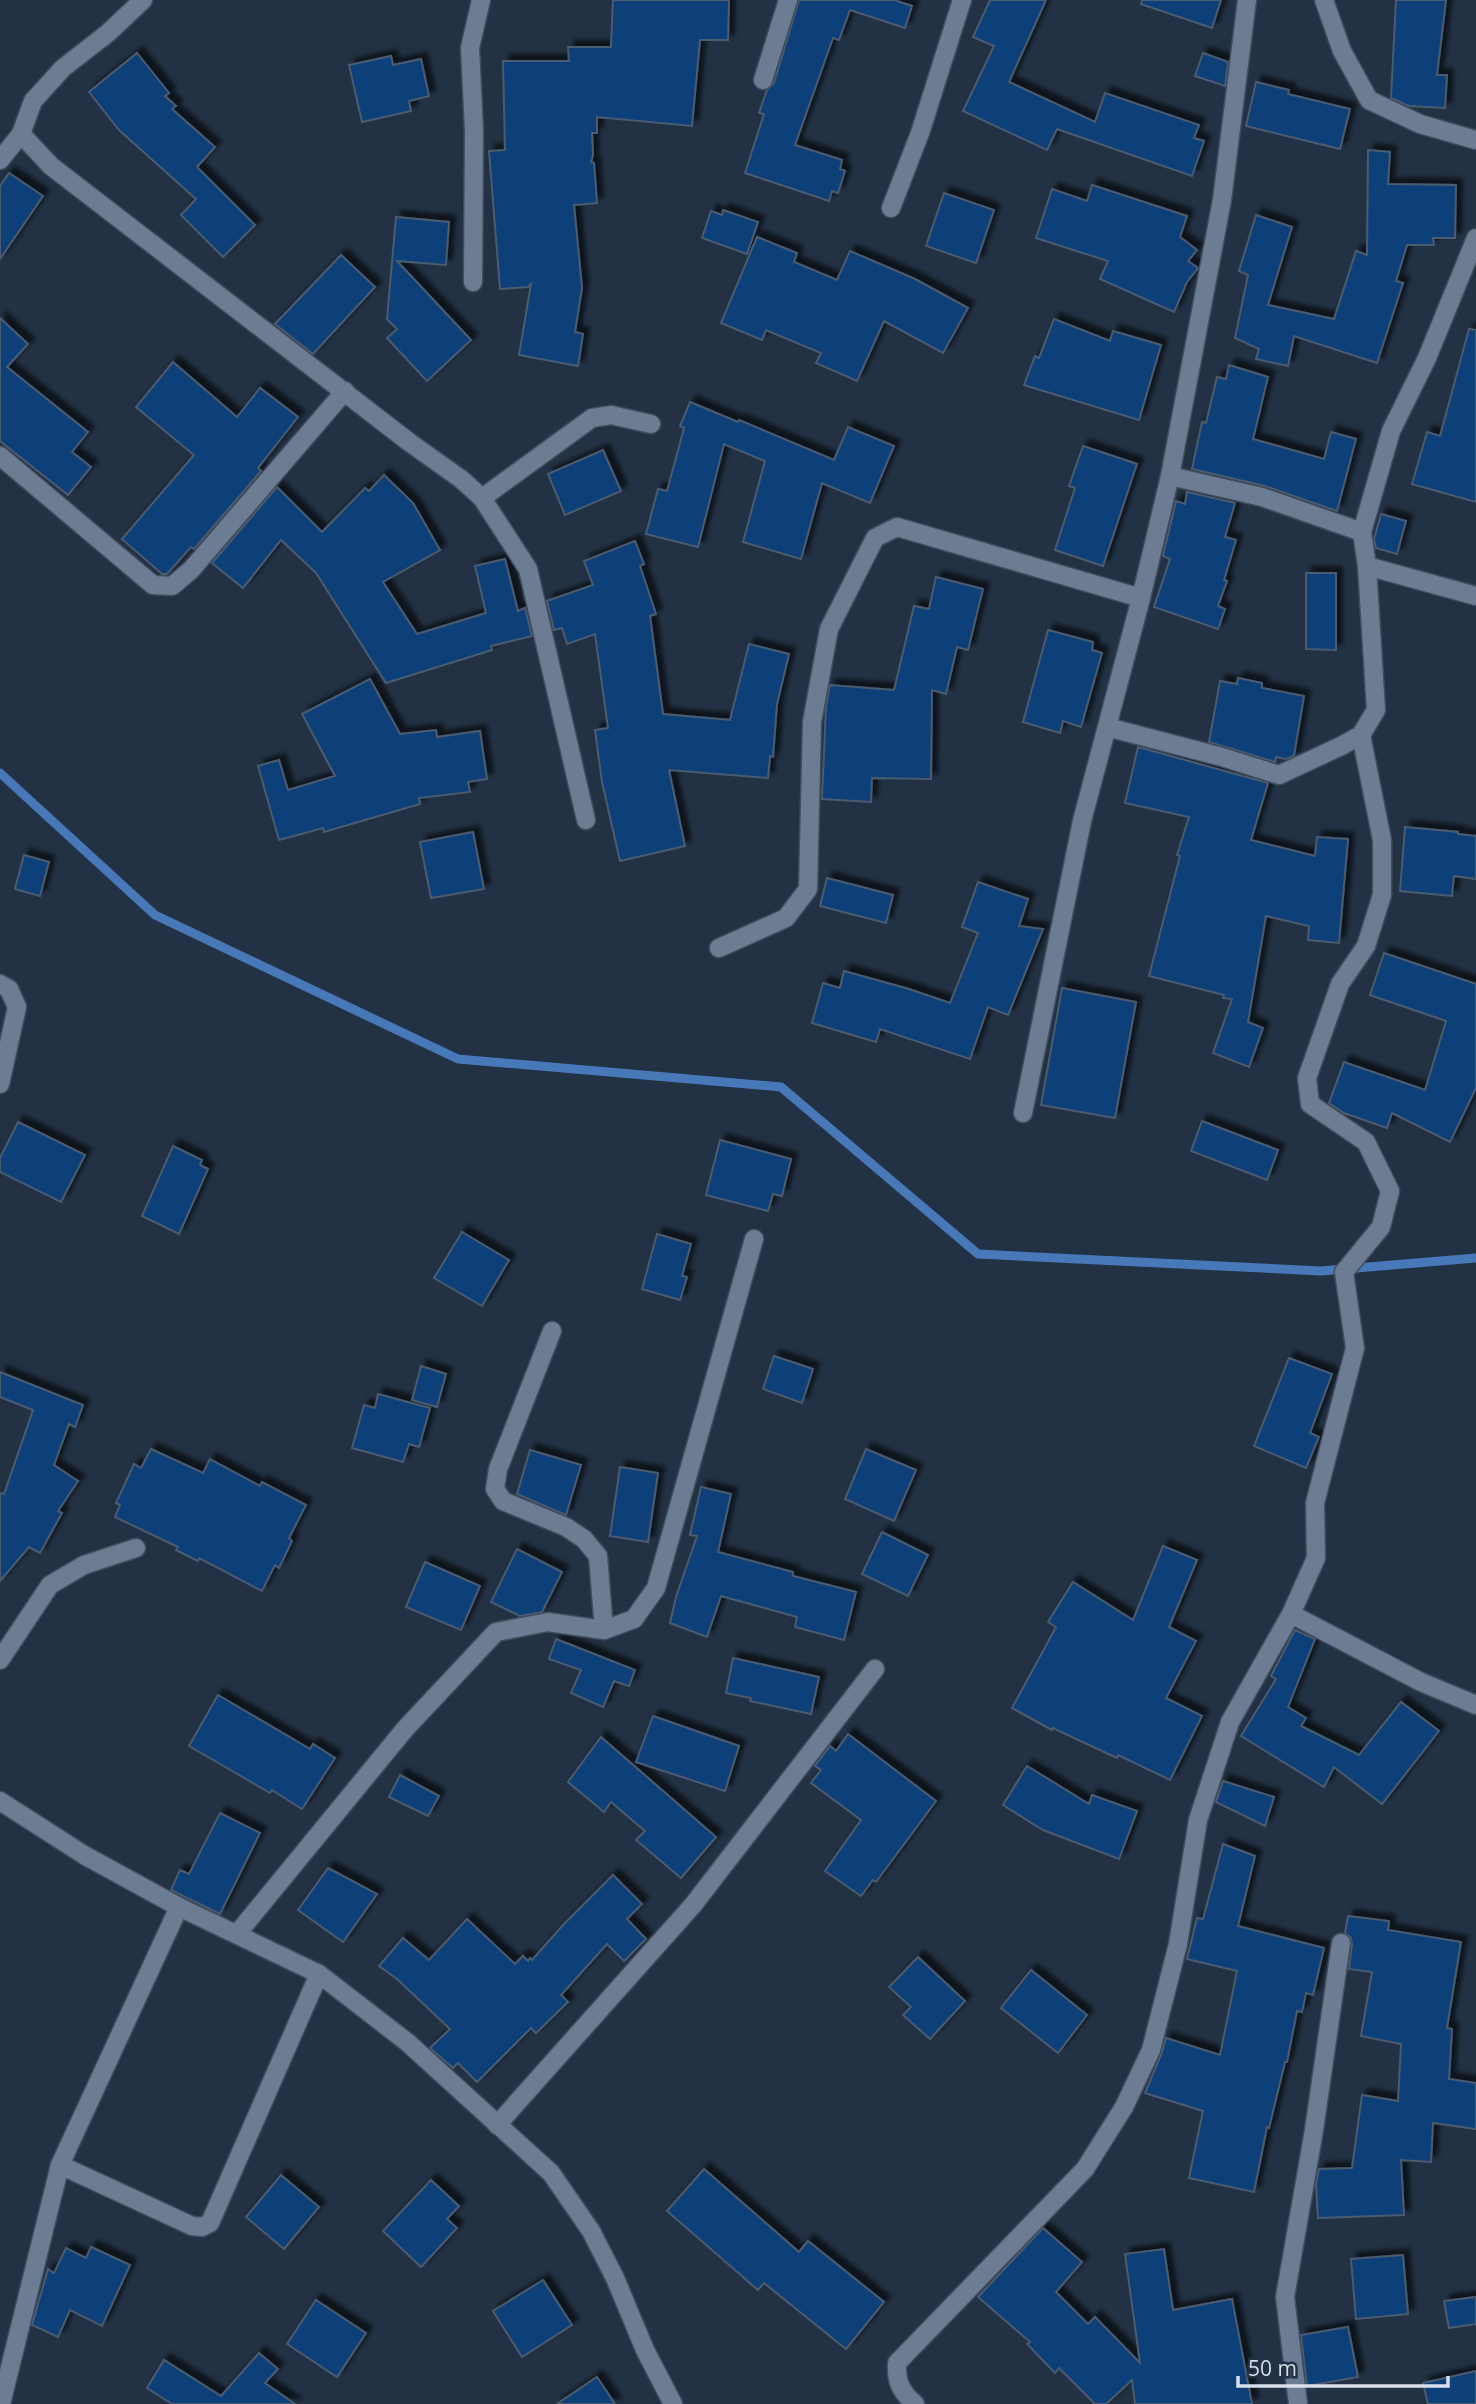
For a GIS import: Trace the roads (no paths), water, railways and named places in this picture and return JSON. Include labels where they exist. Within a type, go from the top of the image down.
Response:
[{"type":"street","points":[[0,160],[21,134],[33,101],[63,68],[108,33],[143,0]]},
{"type":"street","points":[[473,282],[474,130],[470,48],[481,0]]},
{"type":"street","points":[[763,80],[788,0]]},
{"type":"street","points":[[891,208],[920,133],[962,0]]},
{"type":"street","points":[[1023,1113],[1082,821],[1170,476],[1222,200],[1247,0]]},
{"type":"street","points":[[1324,0],[1342,51],[1369,100],[1420,124],[1476,141]]},
{"type":"street","points":[[21,134],[51,166],[482,498],[528,569],[586,820]]},
{"type":"street","points":[[1107,727],[1279,775],[1361,734],[1376,710],[1367,566],[1362,532],[1391,431],[1427,358],[1476,238]]},
{"type":"street","points":[[0,456],[153,585],[172,586],[191,570],[345,391]]},
{"type":"street","points":[[482,498],[592,418],[611,415],[651,424]]},
{"type":"street","points":[[1170,476],[1262,497],[1362,532]]},
{"type":"street","points":[[719,948],[786,918],[808,889],[812,722],[829,629],[875,538],[897,527],[1141,598]]},
{"type":"street","points":[[1367,566],[1476,596]]},
{"type":"street","points":[[915,2404],[904,2395],[897,2380],[897,2363],[1085,2169],[1124,2107],[1151,2050],[1178,1944],[1198,1820],[1230,1722],[1292,1614],[1316,1558],[1315,1503],[1355,1348],[1344,1272],[1381,1227],[1390,1191],[1366,1142],[1310,1104],[1307,1078],[1340,984],[1366,946],[1382,895],[1382,840],[1361,734]]},
{"type":"street","points":[[0,984],[9,989],[17,1007],[0,1084]]},
{"type":"street","points":[[237,1934],[405,1729],[496,1632],[548,1622],[604,1630],[634,1619],[656,1588],[754,1239]]},
{"type":"street","points":[[552,1331],[498,1469],[495,1489],[503,1501],[566,1527],[584,1539],[598,1556],[604,1630]]},
{"type":"street","points":[[0,1660],[50,1585],[84,1565],[136,1548]]},
{"type":"street","points":[[1292,1614],[1421,1682],[1476,1705]]},
{"type":"street","points":[[496,2124],[693,1905],[875,1669]]},
{"type":"street","points":[[0,1801],[84,1855],[179,1907],[319,1974],[407,2042],[551,2173],[591,2231],[615,2278],[645,2350],[673,2404]]},
{"type":"street","points":[[1,2404],[60,2165],[179,1907]]},
{"type":"street","points":[[1298,2404],[1285,2297],[1314,2130],[1341,1943]]},
{"type":"street","points":[[60,2165],[192,2226],[202,2227],[210,2223],[319,1974]]},
{"type":"waterway","points":[[0,773],[155,915],[458,1059],[781,1087],[978,1254],[1321,1271],[1476,1258]]}]
